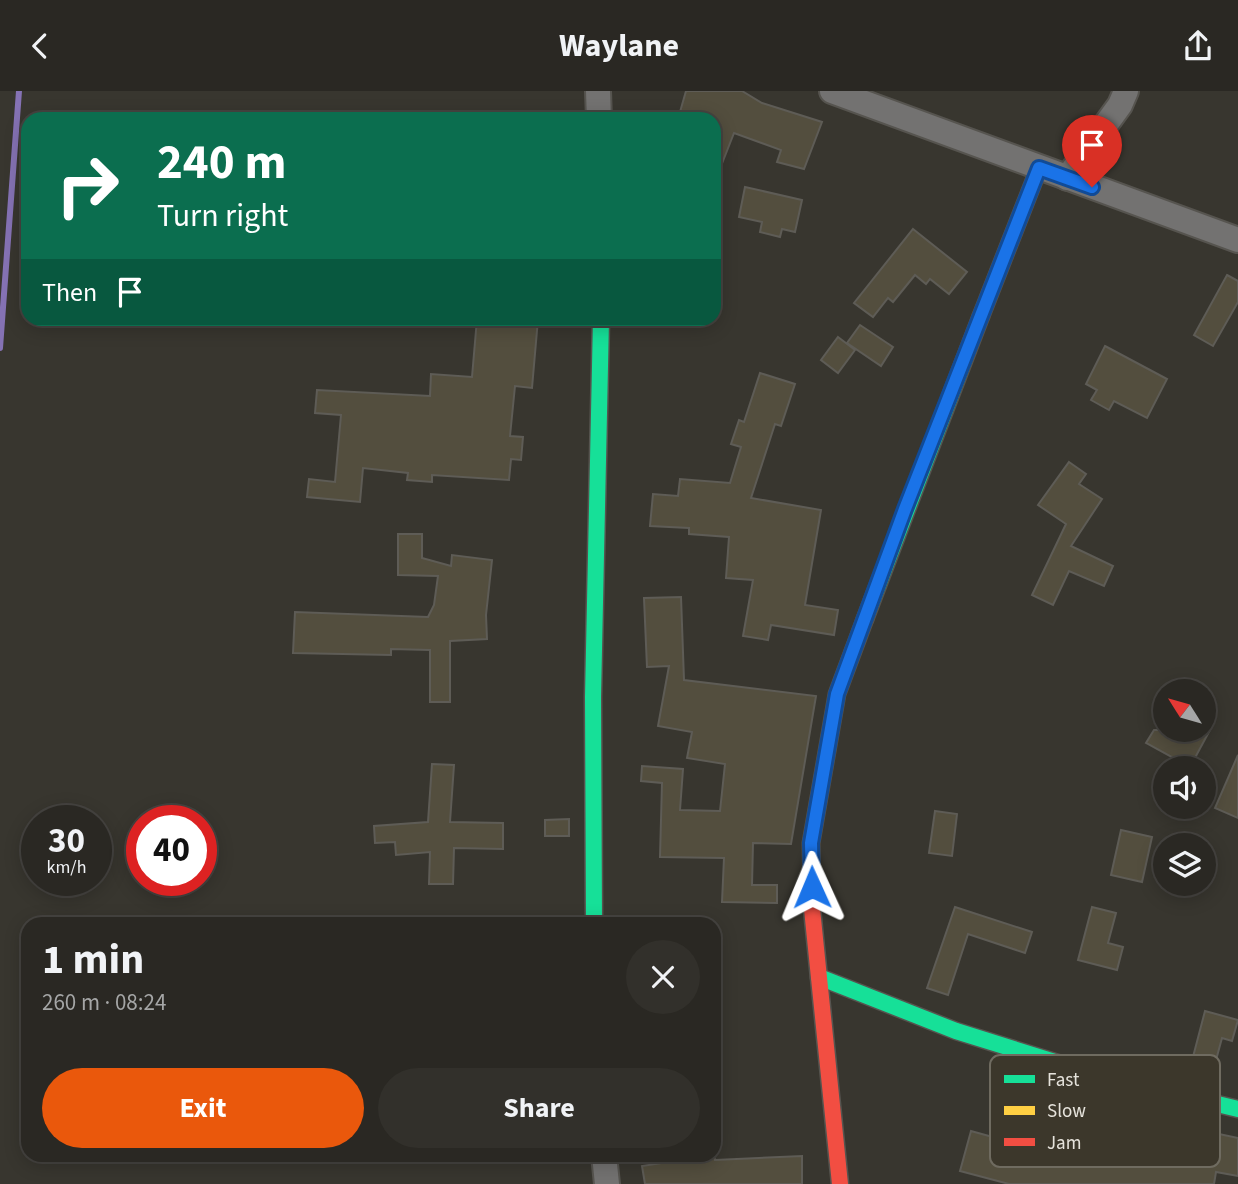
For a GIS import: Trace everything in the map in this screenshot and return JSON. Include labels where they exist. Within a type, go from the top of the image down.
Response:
[{"type":"street","points":[[598,91],[599,112]]},
{"type":"street","points":[[832,91],[1238,240]]},
{"type":"street","points":[[1067,178],[1126,91]]},
{"type":"street","points":[[840,1184],[812,909],[811,843],[837,694],[905,509],[1039,168]]},
{"type":"street","points":[[594,917],[592,666],[600,459],[601,326]]},
{"type":"street","points":[[819,977],[956,1031],[1032,1055]]},
{"type":"street","points":[[1220,1105],[1238,1109]]},
{"type":"street","points":[[605,1162],[607,1184]]},
{"type":"building","points":[[686,91],[742,91],[762,103],[822,122],[804,169],[777,162],[781,150],[734,133],[721,166],[721,112],[680,112]]},
{"type":"building","points":[[745,187],[802,200],[795,232],[782,229],[780,237],[760,232],[762,222],[739,217]]},
{"type":"building","points":[[913,229],[967,272],[949,294],[930,279],[926,284],[915,275],[893,302],[888,298],[873,317],[854,303]]},
{"type":"building","points":[[1227,275],[1238,281],[1238,302],[1213,346],[1194,335]]},
{"type":"building","points":[[860,325],[893,347],[881,366],[847,343]]},
{"type":"building","points":[[476,326],[537,326],[532,388],[515,386],[510,436],[523,437],[521,460],[511,459],[509,480],[432,475],[432,482],[407,480],[408,473],[363,468],[360,502],[307,497],[309,479],[335,482],[341,415],[315,413],[317,390],[430,396],[431,374],[472,377]]},
{"type":"building","points":[[838,337],[855,350],[838,373],[821,360]]},
{"type":"building","points":[[1105,346],[1167,379],[1147,418],[1114,401],[1109,410],[1091,400],[1097,390],[1086,384]]},
{"type":"building","points":[[760,373],[795,384],[781,426],[775,424],[751,498],[821,510],[805,605],[838,610],[834,635],[771,625],[768,640],[743,636],[753,580],[726,578],[729,537],[689,534],[689,528],[650,526],[653,494],[678,496],[680,479],[730,483],[741,447],[731,444],[739,420],[744,422]]},
{"type":"building","points":[[1069,462],[1086,474],[1079,484],[1102,499],[1071,546],[1113,566],[1104,586],[1069,571],[1053,605],[1032,595],[1066,524],[1038,505]]},
{"type":"building","points":[[398,534],[422,534],[422,558],[451,566],[452,555],[492,560],[486,615],[487,639],[450,641],[450,702],[430,702],[430,650],[391,649],[391,655],[293,653],[295,612],[428,617],[434,605],[438,576],[398,575]]},
{"type":"building","points":[[681,597],[684,680],[816,696],[791,844],[753,843],[752,885],[777,885],[777,903],[722,902],[724,858],[660,857],[662,783],[641,781],[642,766],[683,769],[680,810],[720,811],[725,764],[687,758],[692,732],[658,726],[669,666],[647,667],[644,598]]},
{"type":"building","points":[[1153,732],[1153,742],[1204,742],[1196,756],[1170,756],[1146,743]]},
{"type":"building","points":[[1238,755],[1238,818],[1216,808]]},
{"type":"building","points":[[432,764],[454,765],[450,822],[503,823],[503,849],[454,848],[453,884],[429,884],[430,852],[396,855],[395,842],[375,843],[374,826],[428,822]]},
{"type":"building","points":[[935,811],[957,814],[952,856],[929,853]]},
{"type":"building","points":[[569,819],[569,836],[545,836],[545,820]]},
{"type":"building","points":[[1121,830],[1152,837],[1142,882],[1111,875]]},
{"type":"building","points":[[955,907],[1032,932],[1025,953],[968,934],[948,995],[927,988]]},
{"type":"building","points":[[1092,907],[1116,913],[1108,943],[1123,947],[1117,970],[1078,960]]},
{"type":"building","points":[[1205,1011],[1238,1020],[1232,1041],[1222,1038],[1217,1055],[1193,1055]]},
{"type":"building","points":[[971,1131],[990,1136],[990,1167],[1220,1167],[1220,1134],[1238,1138],[1238,1176],[1216,1172],[1214,1184],[1009,1184],[960,1171]]},
{"type":"building","points":[[802,1156],[802,1184],[645,1184],[642,1166],[668,1162],[721,1162],[721,1160]]},
{"type":"waterway","points":[[0,348],[19,91]]},
{"type":"traffic: fast","points":[[865,619],[981,316]]},
{"type":"traffic: fast","points":[[594,917],[593,697],[601,326]]},
{"type":"traffic: fast","points":[[819,977],[956,1031],[1032,1055]]},
{"type":"traffic: fast","points":[[1220,1105],[1238,1109]]},
{"type":"traffic: slow","points":[[981,316],[1039,168]]},
{"type":"traffic: jam","points":[[840,1184],[812,909],[811,843],[837,694],[865,619]]},
{"type":"route","points":[[812,887],[811,843],[837,694],[905,509],[1039,168],[1092,187]]}]
